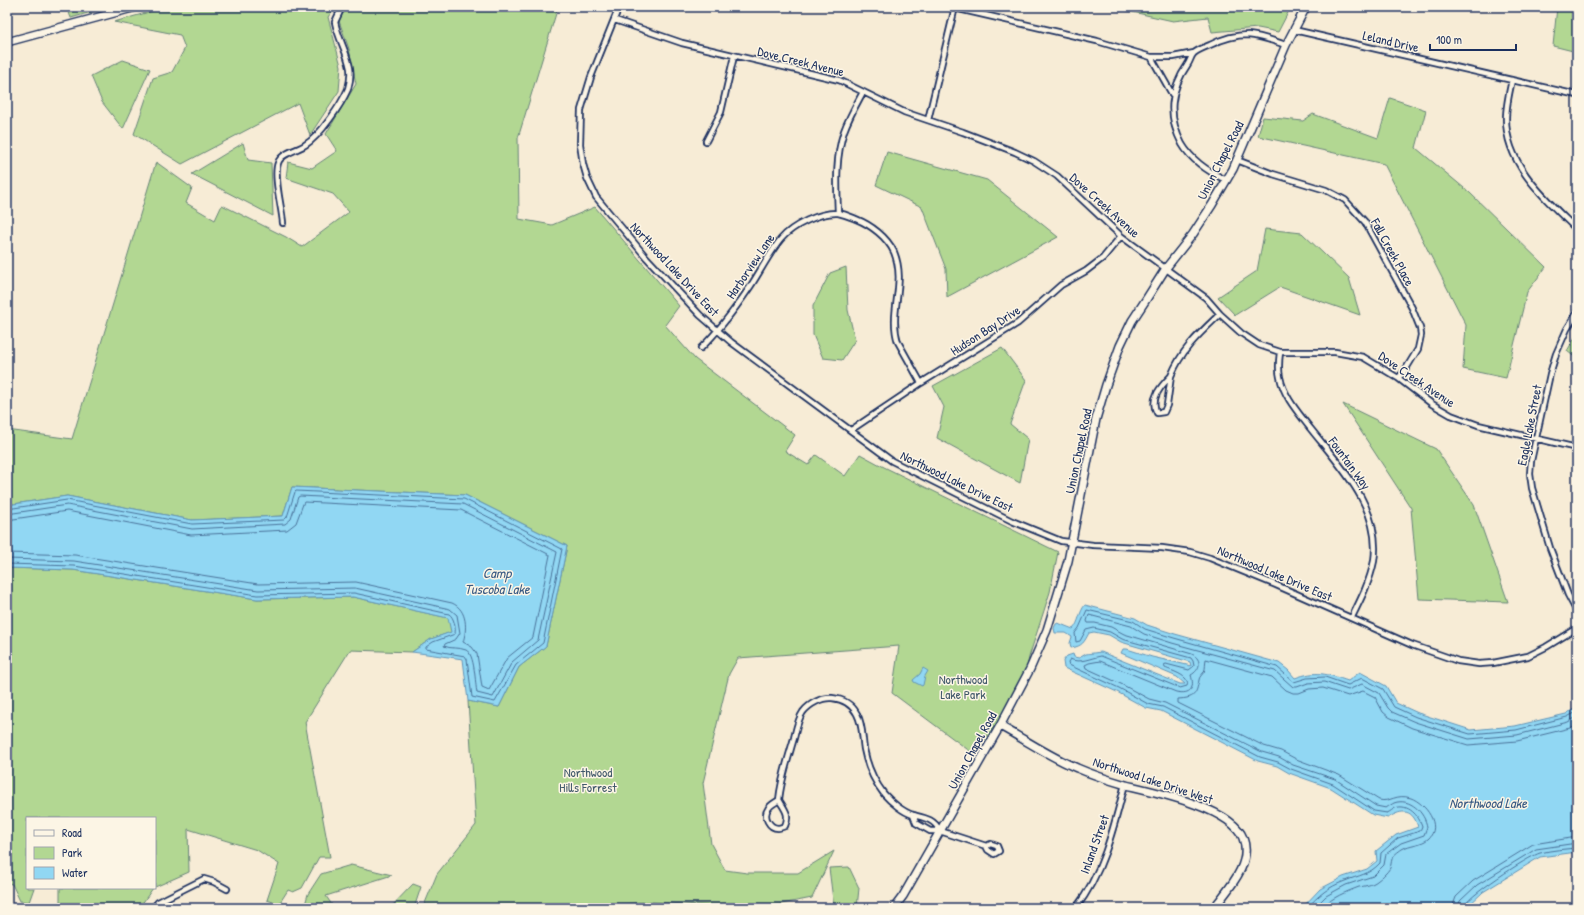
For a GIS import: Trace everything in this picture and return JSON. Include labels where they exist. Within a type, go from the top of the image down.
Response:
[{"type":"street","points":[[7,42],[136,7]]},
{"type":"street","points":[[283,223],[277,176],[278,162],[281,157],[305,145],[316,136],[344,96],[349,83],[348,62],[335,22],[342,7]]},
{"type":"street","name":"Northwood Lake Drive East","points":[[619,7],[582,103],[580,137],[585,171],[593,191],[605,209],[675,289],[700,315],[731,342],[880,453],[911,471],[1031,529],[1061,541],[1071,544],[1162,548],[1197,554],[1237,568],[1352,617],[1373,628],[1438,655],[1458,661],[1479,664],[1500,662],[1528,656],[1577,628]]},
{"type":"street","points":[[928,120],[953,7],[1097,41],[1151,57],[1173,57],[1194,54],[1219,41],[1240,36],[1261,37],[1286,45]]},
{"type":"street","name":"Union Chapel Road","points":[[894,908],[903,896],[1000,726],[1030,669],[1046,630],[1068,561],[1096,419],[1110,372],[1132,321],[1166,268],[1193,234],[1226,180],[1237,160],[1286,45],[1306,7]]},
{"type":"street","name":"Dove Creek Avenue","points":[[615,20],[682,44],[839,80],[904,112],[1015,152],[1034,161],[1057,176],[1121,236],[1206,298],[1220,314],[1241,333],[1259,345],[1280,352],[1335,352],[1356,355],[1369,360],[1398,378],[1432,404],[1451,415],[1478,425],[1577,448]]},
{"type":"street","name":"Leland Drive","points":[[1294,30],[1577,95]]},
{"type":"street","points":[[1194,54],[1180,75],[1172,94],[1173,117],[1183,144],[1201,166],[1226,180]]},
{"type":"street","points":[[706,141],[721,112],[734,56]]},
{"type":"street","points":[[1151,57],[1172,94]]},
{"type":"street","points":[[1512,80],[1506,121],[1509,142],[1514,155],[1521,168],[1534,185],[1577,230]]},
{"type":"street","points":[[838,213],[837,180],[840,145],[849,118],[863,92]]},
{"type":"street","name":"Fall Creek Place","points":[[1237,160],[1272,174],[1326,190],[1345,200],[1364,222],[1412,308],[1420,328],[1421,335],[1418,349],[1404,372],[1398,378]]},
{"type":"street","name":"Harborview Lane","points":[[701,348],[719,330],[782,238],[805,222],[818,216],[838,213],[865,223],[886,240],[894,252],[900,278],[894,320],[896,335],[898,342],[921,383]]},
{"type":"street","name":"Hudson Bay Drive","points":[[851,430],[921,383],[1018,323],[1060,285],[1086,271],[1103,258],[1121,236]]},
{"type":"street","name":"Eagle Lake Street","points":[[1577,312],[1567,329],[1556,354],[1530,467],[1532,488],[1550,548],[1568,595],[1577,612]]},
{"type":"street","points":[[1171,376],[1164,383],[1154,400],[1153,406],[1157,413],[1164,412],[1167,405],[1171,376],[1175,365],[1187,346],[1220,314]]},
{"type":"street","name":"Fountain Way","points":[[1280,352],[1279,375],[1286,395],[1359,492],[1370,518],[1374,539],[1374,560],[1364,594],[1352,617]]},
{"type":"street","points":[[778,800],[786,812],[787,819],[785,826],[778,828],[771,826],[767,820],[766,814],[768,808],[778,800],[786,764],[801,716],[810,706],[822,699],[829,698],[843,701],[854,709],[862,728],[866,755],[876,782],[889,799],[900,808],[913,815],[921,815],[937,824],[940,831]]},
{"type":"street","name":"Northwood Lake Drive West","points":[[1000,726],[1058,759],[1078,768],[1204,808],[1229,821],[1239,831],[1246,850],[1243,863],[1237,875],[1214,908]]},
{"type":"street","name":"Inland Street","points":[[1076,908],[1098,870],[1112,830],[1125,784]]},
{"type":"street","points":[[913,815],[916,823],[930,831],[940,831],[986,846]]},
{"type":"street","points":[[153,908],[158,902],[204,879],[214,882],[227,889]]},
{"type":"green space","points":[[67,7],[108,7],[71,18]]},
{"type":"green space","points":[[167,7],[335,7],[328,17],[341,66],[339,91],[310,135],[298,103],[182,164],[134,134],[153,78],[172,72],[185,48],[180,35],[114,22]]},
{"type":"green space","points":[[348,7],[558,7],[518,138],[519,219],[552,225],[595,207],[679,306],[665,325],[695,359],[795,435],[785,451],[808,465],[816,455],[845,476],[860,454],[1058,552],[1050,592],[1029,657],[1024,682],[975,755],[892,693],[899,646],[738,658],[729,674],[703,783],[711,844],[725,870],[747,873],[798,873],[834,851],[812,898],[766,907],[651,902],[590,906],[590,908],[423,908],[437,874],[476,825],[468,701],[499,707],[519,667],[546,646],[567,546],[465,495],[292,487],[283,516],[192,520],[67,496],[7,505],[7,430],[72,439],[156,162],[192,188],[186,203],[215,220],[222,205],[286,237],[302,247],[349,212],[333,194],[286,178],[288,162],[312,168],[337,151],[326,134],[356,84],[349,49],[339,21],[342,13]]},
{"type":"green space","points":[[1110,7],[1291,7],[1278,32],[1258,28],[1212,32],[1208,17],[1173,21]]},
{"type":"green space","points":[[1557,7],[1577,7],[1577,52],[1553,46]]},
{"type":"green space","points":[[123,60],[150,69],[123,129],[102,102],[91,76]]},
{"type":"green space","points":[[1390,98],[1426,110],[1416,148],[1470,193],[1546,267],[1527,292],[1506,378],[1463,369],[1466,325],[1384,164],[1258,136],[1263,117],[1303,121],[1313,114],[1378,138]]},
{"type":"green space","points":[[243,143],[248,160],[271,163],[273,216],[192,174]]},
{"type":"green space","points":[[887,152],[987,180],[1058,237],[947,297],[946,269],[922,207],[876,185]]},
{"type":"green space","points":[[1265,229],[1302,233],[1349,278],[1360,315],[1280,287],[1235,315],[1218,297],[1257,271]]},
{"type":"green space","points":[[846,267],[848,310],[855,340],[842,360],[823,358],[813,335],[813,306],[830,273]]},
{"type":"green space","points":[[1577,334],[1577,359],[1567,351]]},
{"type":"green space","points":[[1002,348],[1026,380],[1010,424],[1028,439],[1020,483],[937,438],[944,407],[933,386]]},
{"type":"green space","points":[[1343,404],[1436,449],[1474,505],[1508,602],[1419,599],[1411,508]]},
{"type":"green space","points":[[7,568],[73,570],[257,599],[353,597],[449,618],[452,632],[431,639],[412,652],[350,650],[305,722],[330,857],[319,857],[302,888],[293,892],[288,890],[279,904],[267,900],[279,864],[257,850],[188,829],[189,872],[156,887],[156,817],[26,817],[26,889],[34,889],[29,902],[20,901],[12,884],[7,883]]},
{"type":"green space","points":[[351,865],[392,875],[326,896],[334,908],[304,908],[308,894],[321,874]]},
{"type":"green space","points":[[849,867],[859,888],[857,908],[834,908],[829,868]]},
{"type":"green space","points":[[413,884],[421,887],[414,908],[390,908]]},
{"type":"green space","points":[[60,889],[152,889],[139,908],[60,908]]},
{"type":"water","name":"Camp Tuscoba Lake","points":[[292,487],[465,495],[567,546],[546,646],[519,667],[499,707],[468,701],[463,659],[412,652],[431,639],[451,632],[448,618],[353,597],[257,599],[73,570],[7,568],[7,505],[67,496],[192,520],[283,516]]},
{"type":"water","name":"Northwood Lake","points":[[1085,605],[1135,618],[1147,625],[1175,634],[1279,663],[1295,678],[1310,674],[1322,674],[1348,681],[1360,672],[1386,686],[1396,703],[1418,713],[1471,730],[1515,726],[1566,714],[1577,707],[1577,852],[1540,857],[1483,892],[1466,908],[1302,908],[1320,889],[1343,877],[1367,869],[1377,861],[1376,851],[1396,835],[1418,827],[1416,821],[1407,812],[1398,813],[1388,818],[1373,815],[1331,788],[1289,773],[1277,766],[1258,761],[1161,711],[1146,708],[1117,692],[1064,668],[1063,661],[1067,656],[1073,654],[1074,657],[1079,658],[1086,654],[1101,652],[1180,684],[1185,684],[1177,677],[1121,653],[1123,649],[1191,666],[1190,662],[1121,642],[1109,635],[1094,632],[1089,633],[1081,645],[1071,648],[1070,643],[1072,637],[1066,633],[1055,633],[1054,628],[1058,623],[1073,629],[1077,624],[1081,611]]},
{"type":"water","points":[[923,668],[928,671],[922,686],[913,680],[920,674]]},
{"type":"park label","name":"Northwood Lake Park","points":[[963,686]]},
{"type":"park label","name":"Northwood Hills Forrest","points":[[588,780]]}]
